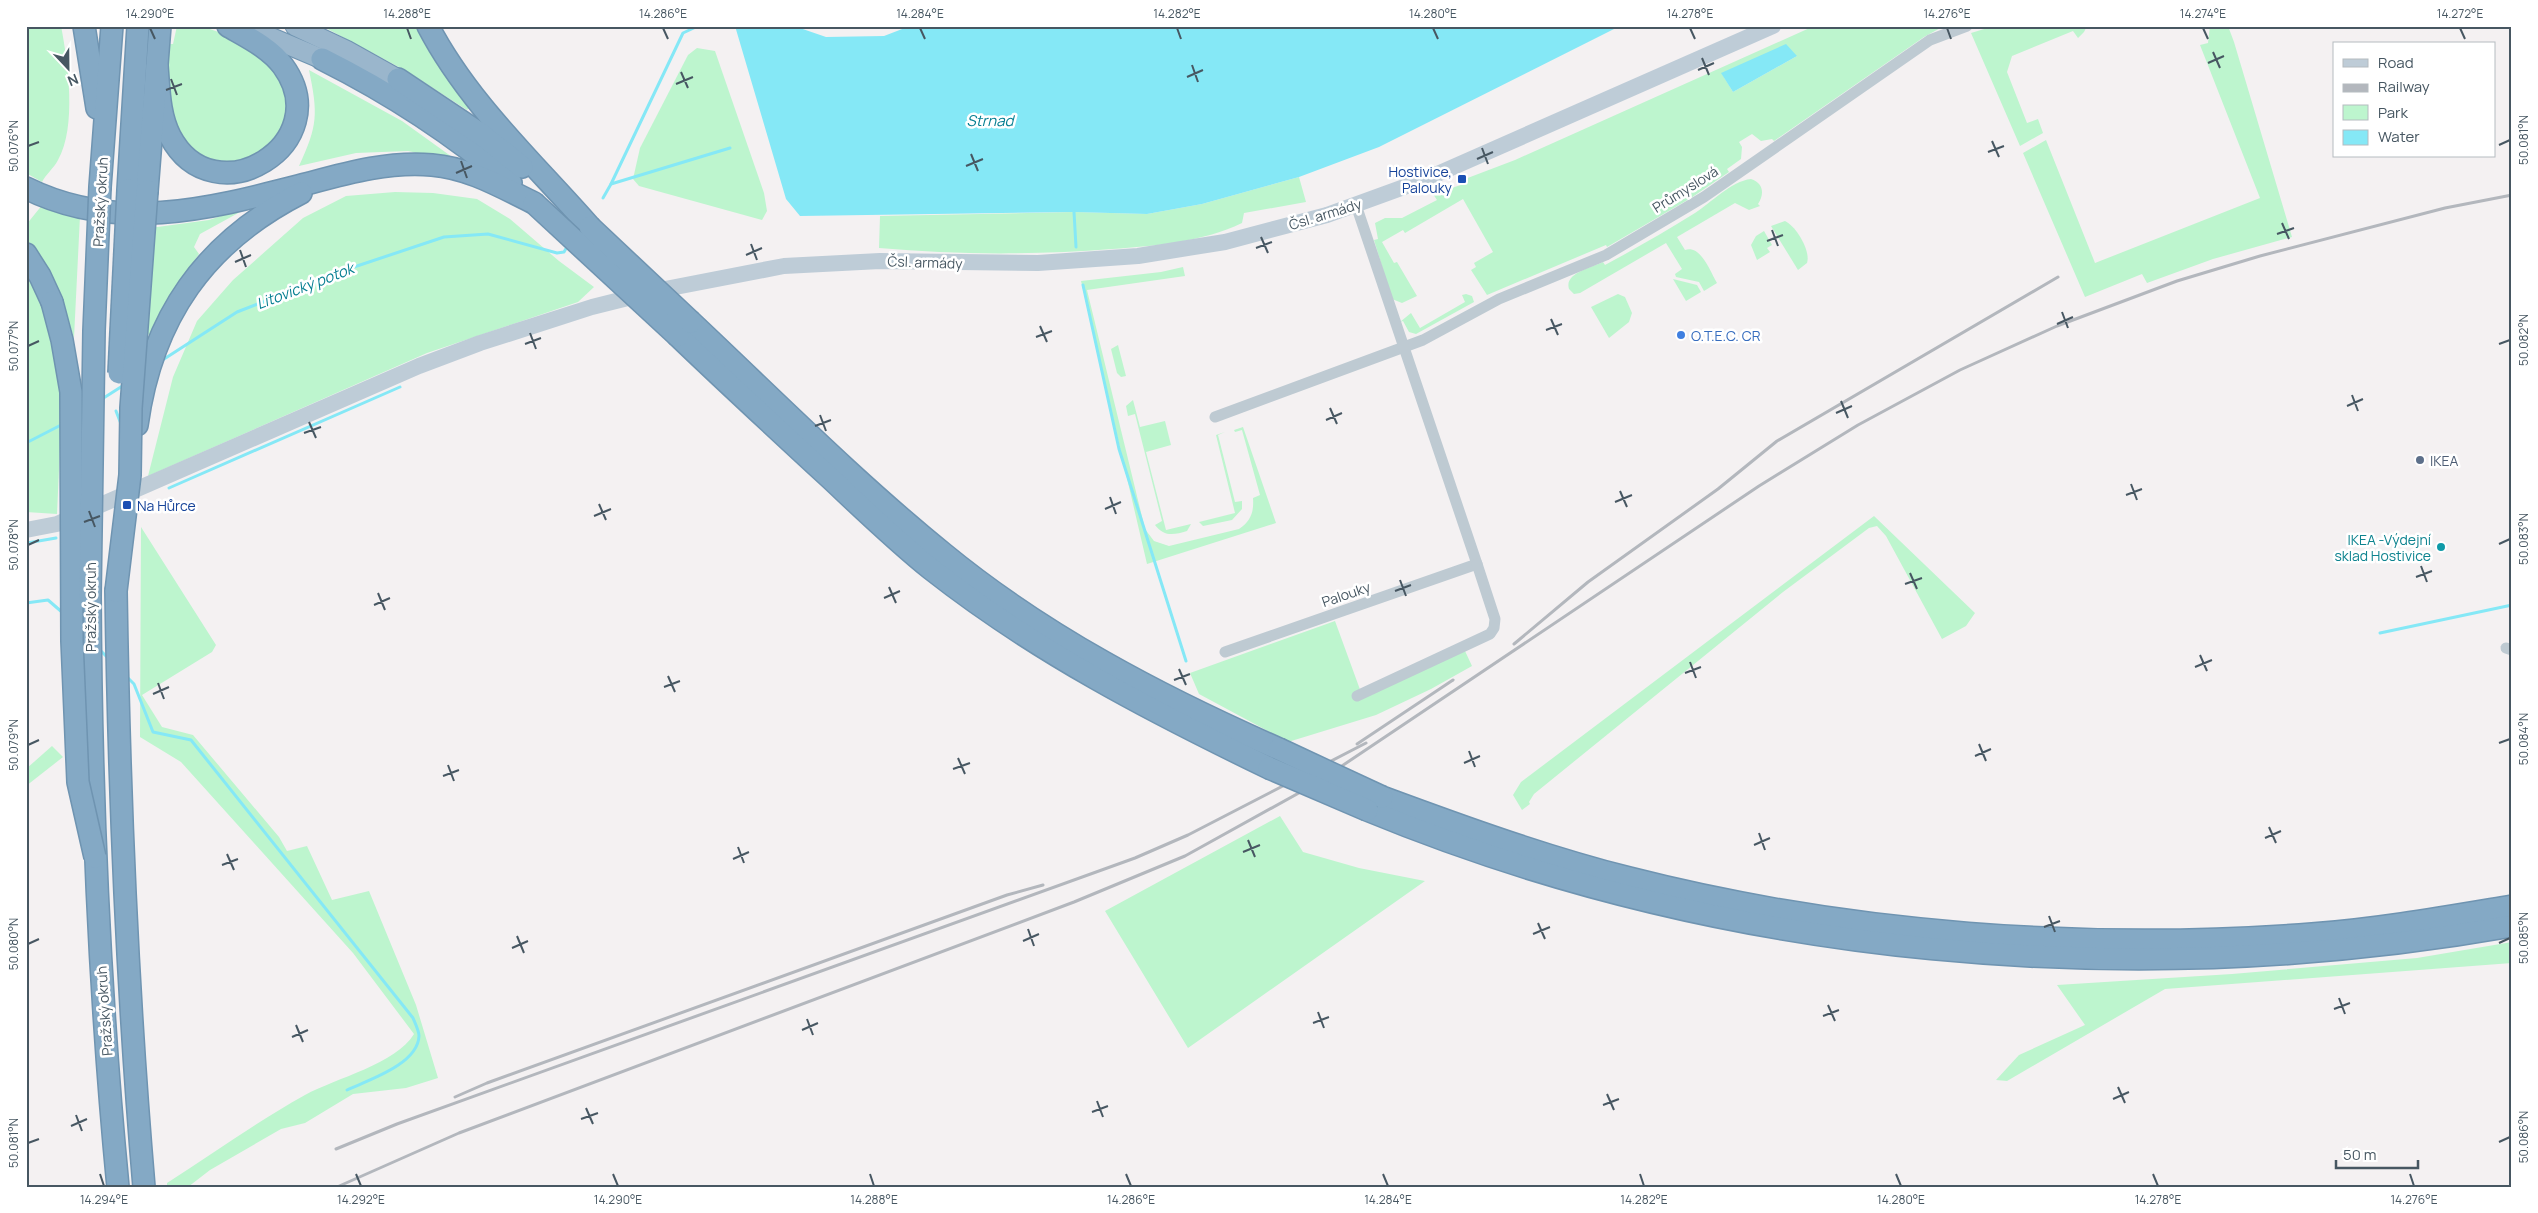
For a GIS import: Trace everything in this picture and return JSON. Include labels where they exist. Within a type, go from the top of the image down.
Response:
[{"type":"highway","points":[[84,26],[103,152]]},
{"type":"highway","name":"Pražský okruh","points":[[112,26],[100,187],[90,474],[91,718],[95,858],[103,1006],[118,1187]]},
{"type":"highway","points":[[156,66],[164,120],[170,136],[183,154],[195,164],[218,172],[243,171],[260,165],[279,150],[288,137],[296,116],[295,92],[287,72],[276,58],[228,26]]},
{"type":"highway","points":[[244,26],[322,59],[374,86],[471,150],[544,192],[590,226],[684,329],[937,548],[1004,598],[1101,661],[1198,713],[1279,749],[1375,803],[1478,851],[1634,898],[1751,923],[1871,942],[1960,951],[2124,959],[2317,952],[2380,946],[2512,926]]},
{"type":"highway","points":[[295,26],[346,50],[398,79],[482,135],[544,192],[684,329],[865,511],[947,580],[1009,625],[1095,679],[1187,728],[1269,768],[1375,803],[1484,833],[1629,878],[1749,903],[1868,922],[1962,932],[2124,940],[2313,934],[2434,919],[2512,906]]},
{"type":"highway","points":[[428,26],[446,58],[504,132],[544,192]]},
{"type":"highway","name":"Pražský okruh","points":[[138,28],[137,191],[121,319],[116,591],[122,856],[131,1024],[144,1187]]},
{"type":"highway","points":[[130,475],[137,191],[156,66],[159,31]]},
{"type":"highway","points":[[26,188],[85,209],[110,214],[141,215],[205,206],[387,166],[434,165],[544,192]]},
{"type":"highway","points":[[116,591],[137,421],[152,362],[176,307],[210,259],[237,234],[263,214],[340,175]]},
{"type":"highway","points":[[26,254],[40,276],[52,302],[70,382],[72,421],[72,641],[77,763],[79,792],[95,858]]},
{"type":"main road","name":"Čsl. armády","points":[[26,530],[57,524],[419,366],[480,343],[592,307],[660,290],[784,266],[880,261],[1038,263],[1138,256],[1225,242],[1328,215],[1426,179],[1773,26]]},
{"type":"street","name":"Průmyslová","points":[[1403,348],[1423,340],[1500,300],[1606,255],[1704,197],[1930,40],[1967,26]]},
{"type":"street","points":[[1356,205],[1495,619],[1494,628],[1490,634],[1357,696]]},
{"type":"street","points":[[1215,416],[1403,348]]},
{"type":"street","name":"Palouky","points":[[1225,652],[1477,564]]},
{"type":"green space","points":[[26,26],[61,26],[68,76],[69,113],[64,146],[56,163],[42,182],[26,173]]},
{"type":"green space","points":[[177,26],[201,26],[233,37],[275,66],[291,113],[266,156],[216,166],[176,138],[166,83],[169,44],[173,44]]},
{"type":"green space","points":[[322,26],[418,26],[439,64],[469,108],[467,110],[408,72]]},
{"type":"green space","points":[[1814,26],[1944,26],[1924,37],[1774,141],[1772,139],[1761,141],[1752,134],[1739,142],[1742,147],[1741,159],[1727,169],[1729,172],[1691,198],[1607,247],[1606,245],[1487,295],[1471,270],[1476,267],[1474,263],[1493,252],[1463,199],[1405,233],[1403,230],[1382,242],[1394,263],[1397,262],[1417,296],[1402,303],[1392,299],[1374,240],[1378,239],[1375,223],[1385,218],[1402,218],[1437,200],[1433,194],[1467,183],[1465,179],[1515,160]],"holes":[[[1797,56],[1733,92],[1722,73]]]},
{"type":"green space","points":[[1994,26],[2087,26],[2078,38],[2073,31],[2012,56],[2007,72],[2027,123],[2038,119],[2043,133],[2020,146],[1971,33]]},
{"type":"green space","points":[[2210,26],[2228,26],[2292,237],[2213,259],[2147,283],[2142,274],[2085,297],[2023,153],[2046,140],[2095,263],[2260,198],[2200,45],[2208,43]]},
{"type":"green space","points":[[697,48],[715,51],[764,193],[767,211],[762,220],[639,186],[633,179],[640,148],[688,55]]},
{"type":"green space","points":[[309,70],[402,121],[459,162],[408,151],[356,153],[299,166],[313,129],[315,109]]},
{"type":"green space","points":[[1299,177],[1306,202],[1244,213],[1242,223],[1211,235],[1178,242],[1129,248],[1025,253],[966,253],[879,248],[880,216],[1074,212],[1147,214],[1202,204]]},
{"type":"green space","points":[[1751,179],[1758,183],[1762,189],[1762,196],[1758,204],[1760,206],[1749,210],[1735,203],[1677,237],[1685,250],[1691,249],[1700,255],[1717,283],[1704,291],[1699,282],[1676,277],[1675,274],[1682,269],[1666,243],[1580,293],[1574,294],[1569,289],[1569,283],[1574,275],[1603,262],[1605,265],[1695,213],[1729,188]]},
{"type":"green space","points":[[395,192],[433,193],[477,199],[510,219],[559,261],[594,287],[578,302],[427,353],[148,476],[173,377],[197,321],[233,280],[303,218],[346,196]]},
{"type":"green space","points":[[43,204],[80,216],[74,338],[65,309],[26,238],[26,225]]},
{"type":"green space","points":[[251,206],[200,234],[194,247],[199,254],[170,295],[152,333],[141,338],[150,228],[209,220]]},
{"type":"green space","points":[[1785,221],[1798,233],[1807,252],[1807,263],[1798,270],[1771,226]]},
{"type":"green space","points":[[1764,231],[1772,245],[1767,248],[1770,252],[1757,260],[1751,245],[1756,236]]},
{"type":"green space","points":[[1183,267],[1185,276],[1087,290],[1145,529],[1154,541],[1169,546],[1239,529],[1246,523],[1252,512],[1253,498],[1260,495],[1242,430],[1235,432],[1234,430],[1243,427],[1276,523],[1147,564],[1081,281],[1161,272]]},
{"type":"green space","points":[[26,273],[47,316],[60,366],[61,425],[57,514],[26,512]]},
{"type":"green space","points":[[1673,279],[1697,285],[1701,292],[1686,301]]},
{"type":"green space","points":[[1618,294],[1625,297],[1632,313],[1629,322],[1609,338],[1591,307]]},
{"type":"green space","points":[[1462,295],[1472,296],[1474,302],[1416,334],[1409,332],[1403,321],[1400,322],[1411,313],[1420,328],[1465,302]]},
{"type":"green space","points":[[1118,345],[1126,376],[1121,377],[1117,373],[1111,349]]},
{"type":"green space","points":[[1133,400],[1140,427],[1165,421],[1171,445],[1146,452],[1166,530],[1191,524],[1187,531],[1170,534],[1162,532],[1155,525],[1162,521],[1135,414],[1128,416],[1126,406]]},
{"type":"green space","points":[[1225,432],[1218,435],[1235,502],[1242,501],[1242,509],[1232,520],[1203,526],[1199,522],[1235,513],[1216,435]]},
{"type":"green space","points":[[1874,516],[1975,613],[1966,626],[1942,639],[1886,536],[1877,526],[1869,528],[1783,592],[1534,794],[1529,802],[1530,804],[1522,810],[1513,795],[1521,782]]},
{"type":"green space","points":[[141,527],[216,645],[212,652],[142,695],[162,727],[193,735],[279,837],[287,851],[307,846],[332,900],[369,891],[416,1005],[438,1078],[406,1088],[353,1094],[305,1123],[281,1129],[210,1170],[188,1187],[167,1187],[167,1183],[287,1105],[394,1054],[414,1034],[353,953],[181,762],[140,737]]},
{"type":"green space","points":[[1335,621],[1362,695],[1465,651],[1472,666],[1431,689],[1376,715],[1288,742],[1199,694],[1190,673]]},
{"type":"green space","points":[[52,746],[63,757],[26,786],[26,769]]},
{"type":"green space","points":[[1280,816],[1303,852],[1359,868],[1425,881],[1188,1048],[1105,911]]},
{"type":"green space","points":[[2512,942],[2512,963],[2165,989],[2007,1081],[1996,1080],[2019,1055],[2085,1025],[2057,985],[2232,974],[2417,958]]},
{"type":"water","name":"Strnad","points":[[735,26],[794,26],[826,37],[884,36],[910,26],[1620,26],[1379,147],[1299,177],[1202,204],[1147,214],[1074,212],[800,216],[786,199]]},
{"type":"water","points":[[1786,44],[1797,56],[1733,92],[1721,73]]},
{"type":"waterway","points":[[611,184],[683,33],[698,26]]},
{"type":"waterway","name":"Litovický potok","points":[[603,198],[611,184],[730,148]]},
{"type":"waterway","points":[[1074,212],[1076,247]]},
{"type":"waterway","name":"Litovický potok","points":[[161,361],[237,312],[354,267],[444,237],[488,234],[557,253],[564,252],[568,245]]},
{"type":"waterway","points":[[1083,285],[1119,449],[1186,661]]},
{"type":"waterway","name":"Litovický potok","points":[[102,399],[124,385]]},
{"type":"waterway","points":[[169,488],[400,387]]},
{"type":"waterway","points":[[116,411],[121,424]]},
{"type":"waterway","name":"Litovický potok","points":[[26,443],[63,424]]},
{"type":"waterway","points":[[27,543],[56,538]]},
{"type":"waterway","points":[[26,603],[48,600],[63,613]]},
{"type":"waterway","points":[[2380,633],[2512,605]]},
{"type":"waterway","points":[[100,650],[109,659]]},
{"type":"waterway","points":[[126,676],[134,684],[153,732],[191,740],[413,1018],[419,1036],[417,1046],[410,1055],[391,1070],[347,1090]]},
{"type":"railway","points":[[337,1187],[459,1133],[1074,902],[1185,856],[1315,784],[1759,486],[1858,425],[1960,370],[2057,326],[2177,281],[2260,256],[2445,208],[2512,195]]},
{"type":"railway","points":[[1514,644],[1588,582],[1718,489],[1777,441],[2058,277]]},
{"type":"railway","points":[[1357,744],[1453,680]]},
{"type":"railway","points":[[336,1149],[397,1124],[1135,858],[1188,835],[1366,743]]},
{"type":"railway","points":[[455,1097],[487,1083],[1007,895],[1043,885]]},
{"type":"place","name":"Hostivice, Palouky","points":[[1462,179]]},
{"type":"place","name":"O.T.E.C. CR","points":[[1681,335]]},
{"type":"place","name":"IKEA","points":[[2420,460]]},
{"type":"place","name":"Na Hůrce","points":[[127,505]]},
{"type":"place","name":"IKEA -Výdejní sklad Hostivice","points":[[2441,547]]}]
